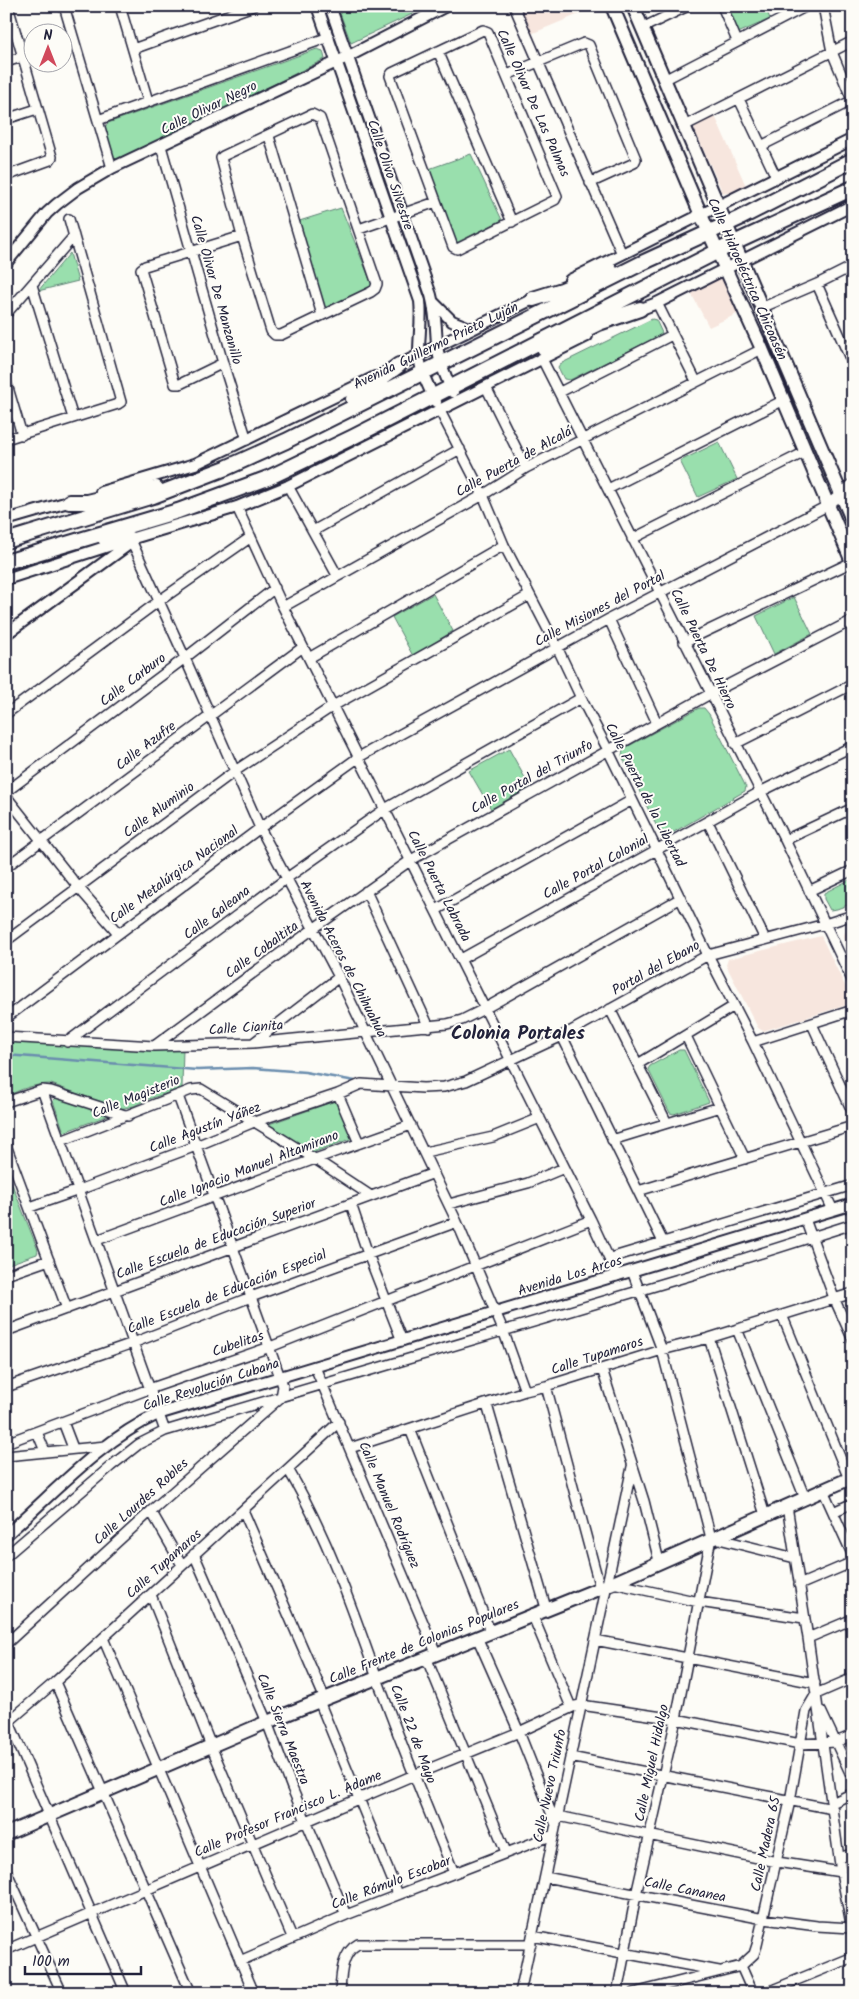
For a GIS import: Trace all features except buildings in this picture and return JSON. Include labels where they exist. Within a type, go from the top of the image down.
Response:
[{"type":"main road","name":"Calle Hidroeléctrica Chicoasén","points":[[612,6],[701,214],[784,400],[852,563]]},
{"type":"main road","name":"Calle Hidroeléctrica Chicoasén","points":[[633,6],[853,522]]},
{"type":"main road","name":"Avenida Guillermo Prieto Luján","points":[[6,542],[180,486],[286,441],[853,160]]},
{"type":"main road","points":[[6,562],[178,510],[268,478],[734,243],[849,190]]},
{"type":"main road","points":[[534,299],[562,290],[603,272],[642,263]]},
{"type":"main road","points":[[516,354],[546,348],[598,323],[640,309]]},
{"type":"main road","points":[[286,441],[311,421],[357,397],[399,365]]},
{"type":"main road","points":[[69,502],[87,502],[133,491],[180,486]]},
{"type":"main road","points":[[65,544],[116,538],[131,540]]},
{"type":"main road","name":"Calle Frente de Colonias Populares","points":[[6,1834],[268,1722],[606,1585],[851,1478]]},
{"type":"street","points":[[6,62],[22,57],[8,6]]},
{"type":"street","points":[[64,6],[112,168]]},
{"type":"street","points":[[120,6],[148,101]]},
{"type":"street","points":[[133,49],[253,6]]},
{"type":"street","name":"Calle Olivo Silvestre","points":[[317,6],[420,301],[422,318],[418,355]]},
{"type":"street","name":"Calle Olivo Silvestre","points":[[330,6],[434,303],[437,319],[437,346],[441,364],[450,387],[458,400]]},
{"type":"street","name":"Calle Olivar Negro","points":[[6,263],[47,213],[57,204],[78,188],[112,168],[347,57],[446,6]]},
{"type":"street","points":[[514,6],[622,254]]},
{"type":"street","points":[[642,28],[688,6]]},
{"type":"street","points":[[722,6],[737,41]]},
{"type":"street","points":[[664,80],[807,6]]},
{"type":"street","points":[[761,146],[853,101],[832,52],[823,6]]},
{"type":"street","name":"Calle Olivar De Las Palmas","points":[[482,30],[487,30],[557,193],[555,200],[454,249],[390,76],[392,73],[438,51],[482,30]]},
{"type":"street","points":[[98,120],[329,37]]},
{"type":"street","points":[[684,126],[853,42]]},
{"type":"street","points":[[507,75],[584,43],[589,45],[636,159],[634,163],[590,183]]},
{"type":"street","points":[[438,51],[512,222]]},
{"type":"street","points":[[6,176],[52,159],[26,72]]},
{"type":"street","points":[[739,99],[776,177]]},
{"type":"street","points":[[6,120],[37,109]]},
{"type":"street","points":[[312,114],[320,118],[376,280],[375,289],[281,335],[275,335],[271,331],[221,160],[223,156],[269,136],[309,115],[312,114]]},
{"type":"street","points":[[269,136],[322,315]]},
{"type":"street","name":"Avenida Guillermo Prieto Luján","points":[[6,520],[194,464],[247,440],[534,299],[853,139]]},
{"type":"street","name":"Calle Olivar De Manzanillo","points":[[161,146],[223,364],[247,440]]},
{"type":"street","points":[[359,229],[436,202]]},
{"type":"street","points":[[6,579],[237,507],[288,486],[640,309],[657,303],[853,205]]},
{"type":"street","points":[[6,439],[118,404],[121,399],[70,219]]},
{"type":"street","points":[[6,314],[74,236]]},
{"type":"street","points":[[223,364],[180,384],[175,384],[142,271],[143,266],[242,236]]},
{"type":"street","points":[[761,308],[853,266]]},
{"type":"street","points":[[817,284],[853,365]]},
{"type":"street","points":[[32,285],[73,418]]},
{"type":"street","points":[[434,303],[452,321],[472,329]]},
{"type":"street","points":[[657,303],[696,382]]},
{"type":"street","points":[[560,392],[672,335]]},
{"type":"street","name":"Calle Puerta de Alcalá","points":[[283,607],[337,575],[483,495],[526,468],[762,349]]},
{"type":"street","points":[[418,355],[423,372],[439,409]]},
{"type":"street","name":"Calle Puerta De Hierro","points":[[542,359],[784,840],[853,982]]},
{"type":"street","points":[[6,381],[22,434]]},
{"type":"street","points":[[486,387],[526,468]]},
{"type":"street","points":[[608,489],[784,400]]},
{"type":"street","name":"Calle Puerta de la Libertad","points":[[439,409],[483,495],[504,545],[657,848],[826,1193]]},
{"type":"street","points":[[313,531],[460,449]]},
{"type":"street","points":[[632,539],[805,452]]},
{"type":"street","name":"Calle Misiones del Portal","points":[[360,757],[609,619],[827,506],[853,484]]},
{"type":"street","points":[[288,486],[337,575]]},
{"type":"street","name":"Calle Puerta Labrada","points":[[237,507],[283,607],[360,757],[484,1009],[610,1258],[617,1276]]},
{"type":"street","points":[[6,714],[159,601],[251,537]]},
{"type":"street","points":[[6,634],[131,540]]},
{"type":"street","name":"Avenida Aceros de Chihuahua","points":[[131,540],[260,828],[339,977],[458,1222],[504,1330],[525,1391]]},
{"type":"street","points":[[309,658],[504,545]]},
{"type":"street","points":[[684,642],[852,563]]},
{"type":"street","name":"Calle Carburo","points":[[6,792],[275,588]]},
{"type":"street","name":"Calle Aluminio","points":[[6,941],[234,771],[333,706],[530,595]]},
{"type":"street","points":[[609,619],[657,723]]},
{"type":"street","name":"Calle Portal del Triunfo","points":[[411,860],[710,694],[853,620]]},
{"type":"street","name":"Calle Azufre","points":[[6,867],[304,647]]},
{"type":"street","points":[[735,744],[853,684]]},
{"type":"street","name":"Calle Galeana","points":[[67,1042],[287,878],[385,809],[580,698]]},
{"type":"street","name":"Calle Portal Colonial","points":[[460,959],[760,792],[853,746]]},
{"type":"street","name":"Calle Metalúrgica Nacional","points":[[6,1018],[260,828],[360,757]]},
{"type":"street","points":[[6,796],[118,934]]},
{"type":"street","points":[[436,910],[632,800]]},
{"type":"street","points":[[784,840],[853,808]]},
{"type":"street","points":[[708,822],[765,939]]},
{"type":"street","name":"Calle Cobaltita","points":[[154,1046],[313,929],[411,860]]},
{"type":"street","points":[[809,891],[853,870]]},
{"type":"street","points":[[366,891],[429,1027]]},
{"type":"street","name":"Calle Cianita","points":[[6,1037],[154,1046],[253,1043],[365,1031],[429,1027],[462,1020],[484,1009],[681,898]]},
{"type":"street","name":"Portal del Ebano","points":[[391,1086],[444,1087],[466,1081],[562,1036],[708,955],[853,915]]},
{"type":"street","points":[[253,1043],[339,977]]},
{"type":"street","points":[[638,1064],[734,1006]]},
{"type":"street","points":[[610,1009],[667,1123]]},
{"type":"street","points":[[753,1042],[853,1010]]},
{"type":"street","points":[[812,1024],[853,1114]]},
{"type":"street","points":[[562,1036],[663,1242]]},
{"type":"street","points":[[686,1036],[745,1159]]},
{"type":"street","name":"Calle Agustín Yáñez","points":[[30,1207],[196,1146],[254,1122],[365,1083],[391,1086]]},
{"type":"street","points":[[6,1102],[42,1090],[60,1093],[128,1116]]},
{"type":"street","points":[[42,1090],[165,1431]]},
{"type":"street","name":"Calle Magisterio","points":[[61,1141],[191,1090],[201,1090],[315,1159],[371,1196]]},
{"type":"street","points":[[338,1094],[359,1143]]},
{"type":"street","points":[[178,1096],[232,1248],[270,1347],[283,1386],[281,1398]]},
{"type":"street","points":[[612,1140],[720,1108]]},
{"type":"street","points":[[425,1152],[493,1137],[540,1118]]},
{"type":"street","name":"Calle Ignacio Manuel Altamirano","points":[[97,1240],[411,1125]]},
{"type":"street","points":[[638,1191],[853,1126]]},
{"type":"street","points":[[6,1145],[9,1159],[30,1207],[67,1309]]},
{"type":"street","points":[[449,1204],[528,1183],[564,1168]]},
{"type":"street","name":"Calle Escuela de Educación Superior","points":[[6,1331],[434,1173]]},
{"type":"street","name":"Avenida Los Arcos","points":[[610,1258],[853,1185]]},
{"type":"street","points":[[826,1193],[833,1210]]},
{"type":"street","points":[[351,1204],[368,1254],[402,1341]]},
{"type":"street","name":"Avenida Los Arcos","points":[[315,1367],[853,1204]]},
{"type":"street","points":[[805,1219],[834,1298],[852,1335]]},
{"type":"street","name":"Cubelitas","points":[[6,1443],[149,1389],[270,1347],[591,1220]]},
{"type":"street","name":"Calle Escuela de Educación Especial","points":[[6,1387],[132,1343],[251,1297],[458,1222]]},
{"type":"street","points":[[6,1556],[111,1466],[139,1444],[165,1431],[692,1275],[853,1224]]},
{"type":"street","points":[[6,1275],[49,1260]]},
{"type":"street","points":[[632,1271],[662,1350],[712,1538],[795,1558]]},
{"type":"street","name":"Calle Tupamaros","points":[[350,1448],[525,1391],[709,1338],[853,1293]]},
{"type":"street","points":[[782,1314],[851,1478]]},
{"type":"street","points":[[737,1329],[806,1498]]},
{"type":"street","points":[[709,1338],[765,1515]]},
{"type":"street","name":"Calle Manuel Rodríguez","points":[[315,1367],[350,1448],[431,1655],[465,1753],[506,1852]]},
{"type":"street","name":"Calle Revolución Cubana","points":[[6,1535],[126,1430],[158,1414],[315,1367]]},
{"type":"street","points":[[602,1369],[644,1501],[659,1562]]},
{"type":"street","points":[[546,1386],[606,1585],[804,1618]]},
{"type":"street","name":"Calle Lourdes Robles","points":[[6,1644],[151,1511],[281,1398]]},
{"type":"street","points":[[487,1404],[546,1608]]},
{"type":"street","points":[[62,1422],[73,1448]]},
{"type":"street","name":"Calle Tupamaros","points":[[8,1723],[339,1422]]},
{"type":"street","points":[[410,1429],[490,1631]]},
{"type":"street","points":[[37,1432],[45,1451]]},
{"type":"street","points":[[6,1456],[106,1446]]},
{"type":"street","name":"Calle Nuevo Triunfo","points":[[520,1993],[570,1757],[576,1706],[595,1640],[632,1467]]},
{"type":"street","name":"Calle 22 de Mayo","points":[[288,1469],[316,1525],[341,1582],[414,1774],[454,1872]]},
{"type":"street","points":[[823,1490],[853,1556]]},
{"type":"street","points":[[833,1512],[853,1503]]},
{"type":"street","points":[[786,1506],[815,1683],[841,1872],[851,1914],[852,1931]]},
{"type":"street","points":[[243,1510],[322,1700],[359,1799],[398,1894]]},
{"type":"street","points":[[151,1511],[182,1565]]},
{"type":"street","name":"Calle Miguel Hidalgo","points":[[617,1993],[636,1895],[664,1777],[712,1538]]},
{"type":"street","name":"Calle Sierra Maestra","points":[[194,1554],[268,1722],[306,1821],[346,1914]]},
{"type":"street","points":[[799,1585],[853,1562]]},
{"type":"street","points":[[150,1595],[211,1746],[292,1937]]},
{"type":"street","points":[[532,1614],[576,1706],[676,1719],[800,1744],[836,1742],[853,1735]]},
{"type":"street","points":[[808,1638],[853,1619]]},
{"type":"street","points":[[476,1637],[557,1821],[650,1835],[777,1862],[841,1872]]},
{"type":"street","points":[[103,1638],[199,1868],[254,1993]]},
{"type":"street","points":[[595,1640],[815,1683]]},
{"type":"street","points":[[817,1698],[853,1678]]},
{"type":"street","points":[[55,1682],[191,1993]]},
{"type":"street","points":[[817,1698],[853,1779]]},
{"type":"street","name":"Calle Madera 65","points":[[741,1966],[754,1954],[764,1919],[790,1801],[806,1711],[817,1698]]},
{"type":"street","name":"Calle Profesor Francisco L. Adame","points":[[6,1950],[576,1706]]},
{"type":"street","points":[[8,1723],[126,1993]]},
{"type":"street","points":[[570,1757],[790,1801],[832,1806],[853,1793]]},
{"type":"street","name":"Calle Rómulo Escobar","points":[[240,1961],[346,1914],[553,1835]]},
{"type":"street","points":[[840,1858],[853,1853]]},
{"type":"street","points":[[6,1870],[62,1993]]},
{"type":"street","name":"Calle Cananea","points":[[545,1877],[764,1919],[852,1931]]},
{"type":"street","points":[[340,1993],[348,1951],[358,1944],[531,1940],[719,1971]]},
{"type":"street","points":[[765,1993],[853,1957]]},
{"type":"street","points":[[634,1993],[741,1966],[753,1993]]},
{"type":"shaded area","points":[[520,6],[596,6],[596,7],[531,34]]},
{"type":"shaded area","points":[[765,6],[787,6],[769,15]]},
{"type":"shaded area","points":[[715,116],[746,186],[731,193],[723,193],[694,129],[696,124]]},
{"type":"shaded area","points":[[721,277],[739,313],[709,327],[691,293]]},
{"type":"shaded area","points":[[853,929],[853,958],[843,938],[845,932]]},
{"type":"shaded area","points":[[821,936],[851,998],[850,1004],[763,1031],[758,1028],[726,965],[728,959]]},
{"type":"green space","points":[[343,6],[429,6],[351,43],[338,8]]},
{"type":"green space","points":[[725,6],[765,6],[770,19],[738,33]]},
{"type":"green space","points":[[317,49],[323,51],[325,59],[122,159],[116,159],[113,156],[105,127],[108,123]]},
{"type":"green space","points":[[471,154],[502,220],[454,244],[426,170]]},
{"type":"green space","points":[[341,208],[373,287],[320,311],[293,223]]},
{"type":"green space","points":[[70,253],[78,281],[38,291]]},
{"type":"green space","points":[[652,319],[656,320],[662,333],[657,337],[570,380],[564,379],[558,367],[560,364]]},
{"type":"green space","points":[[719,442],[737,479],[698,497],[680,461]]},
{"type":"green space","points":[[433,594],[453,631],[413,656],[392,617]]},
{"type":"green space","points":[[794,597],[812,634],[774,654],[756,616]]},
{"type":"green space","points":[[699,708],[704,708],[709,714],[746,787],[745,791],[667,836],[661,835],[622,756],[623,749]]},
{"type":"green space","points":[[509,749],[530,787],[491,809],[469,771]]},
{"type":"green space","points":[[853,878],[853,903],[830,910],[824,899],[824,893]]},
{"type":"green space","points":[[6,1039],[183,1048],[182,1088],[134,1106],[120,1109],[51,1084],[28,1088],[6,1097]]},
{"type":"green space","points":[[679,1050],[684,1050],[709,1102],[674,1114],[670,1113],[648,1069],[650,1066]]},
{"type":"green space","points":[[57,1097],[112,1114],[64,1132],[53,1101]]},
{"type":"green space","points":[[338,1100],[353,1138],[312,1153],[269,1127],[269,1124]]},
{"type":"green space","points":[[6,1169],[38,1250],[37,1254],[6,1265]]},
{"type":"waterway","points":[[6,1055],[197,1070],[253,1068],[305,1072],[355,1081]]},
{"type":"district","name":"Colonia Portales","points":[[518,1034]]}]
